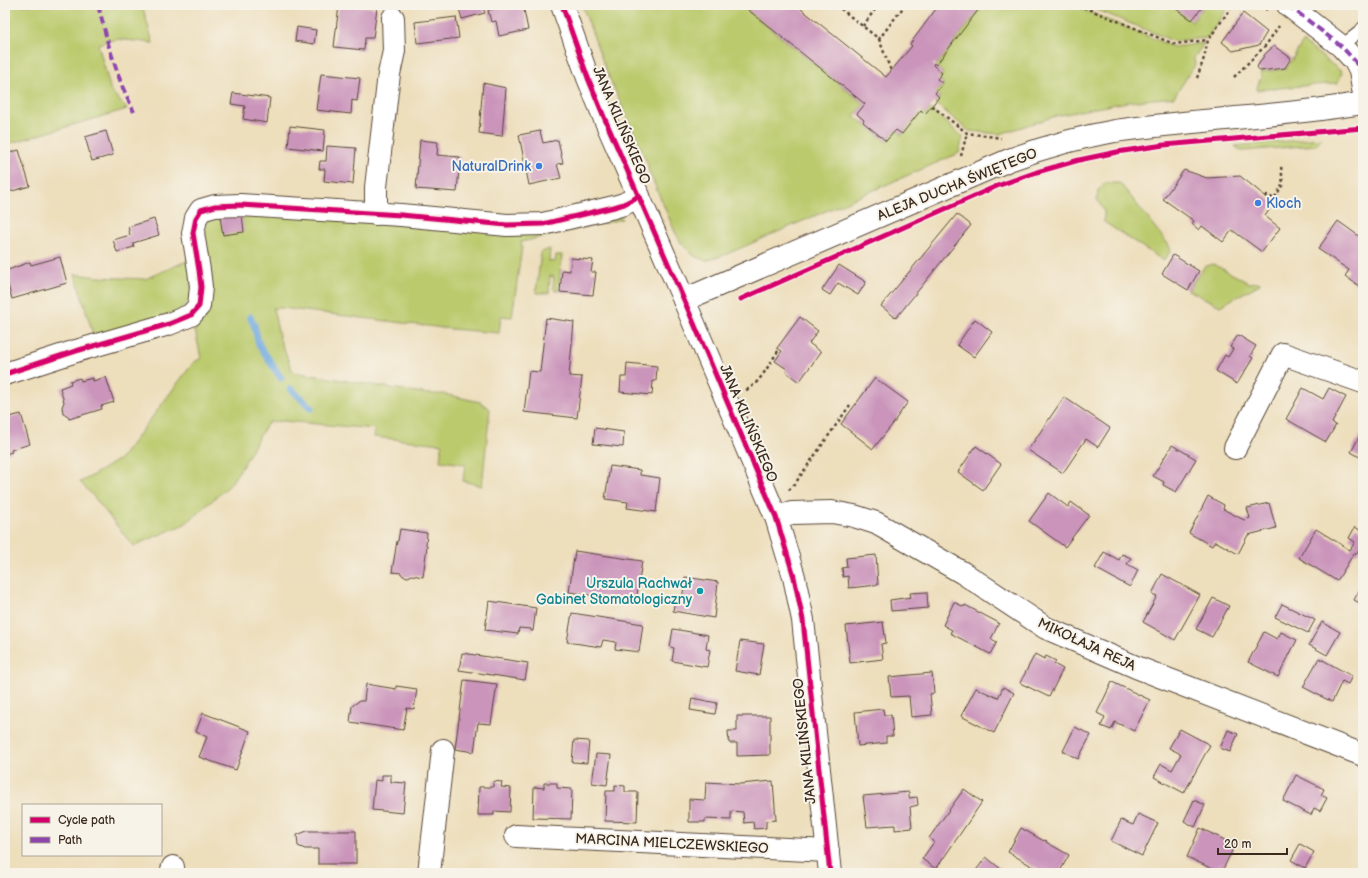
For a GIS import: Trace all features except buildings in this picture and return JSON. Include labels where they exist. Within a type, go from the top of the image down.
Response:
[{"type":"street","name":"JANA KILIŃSKIEGO","points":[[562,5],[588,78],[776,518],[794,577],[803,620],[830,873]]},
{"type":"street","points":[[1285,13],[1341,46],[1358,66],[1363,89]]},
{"type":"street","points":[[376,214],[376,186],[389,74],[394,51],[394,18]]},
{"type":"street","name":"ALEJA DUCHA ŚWIĘTEGO","points":[[684,300],[1009,160],[1043,148],[1113,132],[1180,123],[1363,104]]},
{"type":"street","points":[[5,374],[76,351],[169,324],[191,315],[198,306],[201,287],[193,233],[196,218],[202,210],[215,206],[240,205],[507,225],[544,224],[614,207],[624,204],[639,196]]},
{"type":"street","points":[[1235,448],[1284,354],[1363,382]]},
{"type":"street","name":"MIKOŁAJA REJA","points":[[776,518],[792,514],[832,512],[854,516],[876,523],[963,573],[1046,628],[1136,667],[1363,755]]},
{"type":"street","points":[[429,873],[443,750]]},
{"type":"street","name":"MARCINA MIELCZEWSKIEGO","points":[[516,836],[828,851]]},
{"type":"lane","points":[[1341,46],[1363,27]]},
{"type":"path","points":[[836,5],[879,39],[891,71]]},
{"type":"path","points":[[863,26],[876,8],[876,5]]},
{"type":"path","points":[[879,39],[905,5]]},
{"type":"path","points":[[1078,5],[1174,44],[1208,40]]},
{"type":"path","points":[[1197,78],[1208,40],[1233,5]]},
{"type":"path","points":[[1234,77],[1266,45],[1285,13]]},
{"type":"path","points":[[932,106],[967,133],[1004,138]]},
{"type":"path","points":[[961,156],[967,133]]},
{"type":"path","points":[[1266,197],[1267,195],[1274,200],[1283,184],[1281,166]]},
{"type":"path","points":[[744,392],[751,388],[768,367],[779,350]]},
{"type":"path","points":[[787,492],[794,485],[850,405]]},
{"type":"green space","points":[[5,5],[142,5],[153,43],[117,39],[98,44],[111,91],[127,109],[5,145]]},
{"type":"green space","points":[[582,5],[741,5],[864,104],[854,116],[886,142],[896,130],[902,135],[921,112],[926,114],[930,109],[963,137],[959,153],[727,254],[706,261],[694,256],[681,243],[675,232],[648,169],[648,165],[606,70]]},
{"type":"green space","points":[[983,5],[1072,5],[1174,47],[1204,43],[1194,58],[1195,65],[1174,97],[1127,102],[1056,116],[1000,134],[969,131],[935,103],[940,97],[936,93],[944,84],[939,79],[943,73],[936,66]]},
{"type":"green space","points":[[1085,5],[1170,5],[1192,22],[1205,5],[1230,5],[1207,38],[1173,41]]},
{"type":"green space","points":[[1303,42],[1342,72],[1338,83],[1256,90],[1261,77],[1261,72],[1286,69]]},
{"type":"green space","points":[[1321,138],[1316,145],[1241,151],[1235,146]]},
{"type":"green space","points":[[1105,183],[1120,183],[1168,244],[1171,250],[1164,261],[1104,222],[1104,211],[1097,199],[1098,190]]},
{"type":"green space","points":[[224,213],[620,216],[622,219],[521,242],[522,247],[512,317],[501,316],[499,333],[451,329],[273,308],[280,340],[293,372],[429,394],[444,394],[480,402],[490,409],[482,486],[463,481],[465,464],[440,461],[442,444],[374,437],[375,429],[283,421],[269,422],[229,486],[185,524],[133,546],[94,497],[80,482],[121,458],[193,363],[201,358],[194,325],[202,245],[206,224],[212,217]]},
{"type":"green space","points":[[550,249],[549,261],[555,262],[556,255],[562,255],[558,291],[555,291],[553,287],[554,277],[550,276],[549,293],[536,293],[541,252]]},
{"type":"green space","points":[[191,259],[191,299],[174,316],[121,331],[93,334],[75,274],[98,277],[145,279]]},
{"type":"green space","points":[[1213,264],[1248,283],[1259,282],[1260,284],[1220,306],[1188,290],[1204,267]]},
{"type":"waterway","points":[[250,317],[254,325],[259,345],[281,378]]},
{"type":"waterway","points":[[291,389],[311,408]]},
{"type":"marked path","points":[[98,5],[109,47],[122,86],[134,112]]},
{"type":"marked path","points":[[1288,5],[1341,46],[1355,61],[1360,71],[1363,89]]},
{"type":"cycle path","points":[[562,5],[588,78],[604,117],[684,300],[776,517],[794,577],[803,620],[830,873]]},
{"type":"cycle path","points":[[741,299],[997,186],[1037,172],[1079,160],[1117,152],[1164,145],[1363,128]]},
{"type":"cycle path","points":[[5,374],[76,351],[169,324],[191,315],[199,306],[201,287],[193,233],[196,218],[201,210],[215,206],[240,205],[401,215],[507,225],[543,224],[614,207],[624,204],[639,196]]},
{"type":"place","name":"NaturalDrink","points":[[539,166]]},
{"type":"place","name":"Kloch","points":[[1258,203]]},
{"type":"place","name":"Urszula Rachwał Gabinet Stomatologiczny","points":[[700,591]]}]
